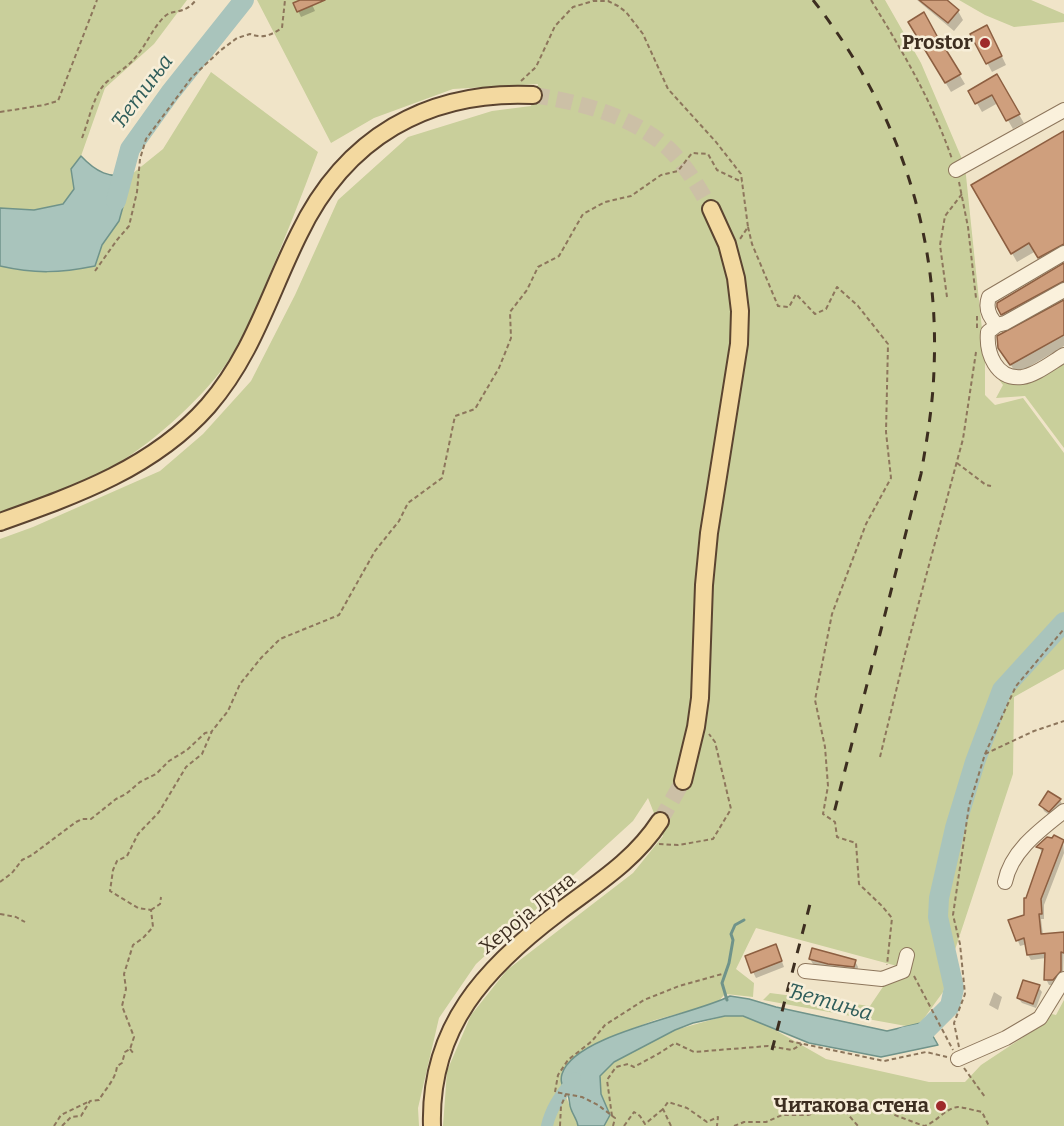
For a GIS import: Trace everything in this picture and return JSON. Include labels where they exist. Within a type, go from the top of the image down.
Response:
[{"type":"main road","points":[[0,522],[104,482],[150,456],[195,419],[219,392],[244,355],[260,324],[297,236],[315,205],[342,169],[361,151],[394,126],[433,108],[471,98],[514,94],[533,95]]},
{"type":"main road","points":[[683,782],[697,717],[701,680],[704,585],[709,533],[739,344],[739,294],[729,253],[711,209]]},
{"type":"main road","name":"Хероја Луна","points":[[432,1126],[435,1086],[444,1048],[458,1017],[476,989],[513,948],[611,874],[644,842],[660,820]]},
{"type":"street","points":[[956,170],[1064,110]]},
{"type":"street","points":[[997,325],[991,319],[987,304],[989,297],[1064,253]]},
{"type":"street","points":[[1064,290],[1005,324],[997,325],[988,332],[987,345],[991,359],[999,370],[1011,376],[1030,375],[1064,356]]},
{"type":"street","points":[[1005,882],[1015,858],[1028,842],[1064,811]]},
{"type":"street","points":[[806,971],[882,979],[903,971],[907,955]]},
{"type":"street","points":[[957,1058],[1006,1038],[1040,1018],[1064,978]]},
{"type":"path","points":[[0,112],[58,101],[97,0]]},
{"type":"path","points":[[81,138],[102,87],[133,60],[167,14],[183,11],[196,0]]},
{"type":"path","points":[[95,271],[129,226],[137,192],[140,159],[146,139],[192,77],[221,50],[237,38],[250,34],[259,37],[271,35],[282,28],[285,0]]},
{"type":"path","points":[[871,0],[913,69],[940,123],[962,194],[976,298]]},
{"type":"path","points":[[514,94],[518,84],[536,67],[555,26],[573,7],[585,2],[602,1],[613,3],[627,12],[643,34],[668,89],[716,142],[741,174],[752,244],[778,306],[789,307],[796,294],[814,314],[826,309],[837,287],[858,306],[888,344],[886,432],[891,478],[866,524],[832,614],[815,700],[825,747],[828,786],[823,814],[835,822],[837,837],[856,843],[859,884],[892,918],[886,978]]},
{"type":"path","points":[[161,897],[160,904],[151,910],[138,908],[118,898],[110,891],[113,870],[117,861],[127,856],[138,834],[159,812],[186,767],[202,754],[212,731],[228,711],[240,684],[261,658],[280,639],[339,615],[375,550],[399,521],[408,503],[442,478],[455,416],[475,409],[499,368],[511,338],[510,312],[527,290],[538,267],[559,256],[583,214],[605,202],[631,196],[661,175],[678,171],[692,153],[708,154],[717,170],[742,182]]},
{"type":"path","points":[[947,297],[940,245],[945,216],[962,194]]},
{"type":"path","points":[[729,253],[748,227]]},
{"type":"path","points":[[977,309],[977,333]]},
{"type":"path","points":[[880,757],[905,654],[963,439],[976,345]]},
{"type":"path","points":[[957,463],[986,485],[991,486]]},
{"type":"path","points":[[957,1058],[959,1049],[954,1023],[965,994],[960,944],[953,915],[969,806],[985,754],[1016,686],[1064,629]]},
{"type":"path","points":[[644,842],[678,845],[713,839],[731,809],[715,742],[697,717]]},
{"type":"path","points":[[985,754],[1034,731],[1064,721]]},
{"type":"path","points":[[0,882],[12,873],[21,860],[32,855],[76,822],[91,819],[140,782],[156,774],[205,733],[212,731]]},
{"type":"path","points":[[54,1126],[61,1115],[90,1101],[99,1100],[114,1079],[117,1066],[122,1063],[125,1052],[130,1049],[134,1036],[122,1006],[126,989],[124,974],[133,945],[153,927],[151,910]]},
{"type":"path","points":[[0,914],[16,917],[25,922]]},
{"type":"path","points":[[612,1116],[590,1100],[555,1092],[558,1075],[568,1060],[592,1041],[605,1025],[644,1000],[679,986],[722,974]]},
{"type":"path","points":[[925,999],[957,1058],[985,1098]]},
{"type":"path","points":[[789,1041],[884,1061],[926,1052],[957,1058]]},
{"type":"path","points":[[613,1126],[615,1118],[612,1116],[607,1080],[616,1067],[628,1064],[634,1067],[675,1043],[694,1052],[768,1046],[792,1050],[802,1044]]},
{"type":"path","points":[[130,1049],[134,1054]]},
{"type":"path","points":[[560,1126],[561,1106],[566,1094]]},
{"type":"path","points":[[62,1126],[70,1117],[81,1116],[90,1101]]},
{"type":"path","points":[[624,1126],[634,1112],[645,1124],[668,1102],[687,1108],[707,1122],[718,1117],[717,1126]]},
{"type":"path","points":[[734,1126],[744,1122],[766,1122],[782,1115],[808,1115],[829,1108],[845,1110],[876,1108],[924,1126],[932,1124],[939,1116],[958,1107],[982,1112],[989,1126]]},
{"type":"path","points":[[663,1109],[672,1126]]},
{"type":"path","points":[[845,1110],[858,1126]]},
{"type":"green space","points":[[0,0],[187,0],[154,44],[105,88],[81,156],[71,169],[74,188],[63,204],[34,210],[0,208]]},
{"type":"green space","points":[[257,0],[885,0],[921,63],[965,166],[985,358],[985,395],[995,405],[1023,398],[1064,453],[1064,669],[1014,697],[1013,774],[943,992],[917,1028],[763,1000],[770,993],[870,1006],[897,966],[756,928],[736,969],[754,983],[753,997],[726,994],[724,989],[725,994],[717,1003],[655,1020],[610,1037],[562,1087],[578,1126],[443,1126],[447,1071],[471,1015],[507,970],[633,873],[663,836],[648,798],[633,821],[476,964],[439,1018],[418,1108],[419,1126],[0,1126],[0,539],[33,527],[160,471],[203,434],[251,381],[295,295],[338,200],[408,137],[492,111],[531,106],[538,84],[453,89],[374,118],[331,143]]},
{"type":"green space","points":[[959,0],[1031,0],[1064,14],[1064,22],[1014,27],[985,15]]},
{"type":"green space","points":[[211,72],[318,152],[244,332],[230,358],[208,386],[148,443],[90,478],[0,513],[0,266],[48,272],[95,266],[102,245],[119,221],[132,174],[163,149]]},
{"type":"green space","points":[[1064,360],[1064,448],[1025,396],[996,398],[1003,385],[991,369],[1004,379]]},
{"type":"green space","points":[[1064,1000],[1064,1126],[603,1126],[610,1115],[601,1094],[600,1076],[614,1062],[675,1030],[725,1016],[743,1016],[761,1022],[826,1059],[929,1082],[965,1082],[981,1065],[1040,1026],[1043,1012],[1056,1015]]},
{"type":"water","points":[[81,156],[104,173],[117,176],[132,174],[119,221],[102,245],[95,266],[48,272],[0,266],[0,208],[34,210],[63,204],[74,189],[71,169]]},
{"type":"water","points":[[730,996],[887,1031],[925,1022],[938,1045],[881,1057],[809,1043],[743,1016],[725,1016],[693,1023],[614,1062],[600,1076],[601,1094],[610,1115],[604,1126],[578,1126],[561,1081],[562,1074],[571,1060],[588,1048],[611,1037]]},
{"type":"building","points":[[300,0],[325,0],[297,12],[293,3]]},
{"type":"building","points":[[919,0],[947,0],[959,10],[948,23]]},
{"type":"building","points":[[924,12],[937,36],[931,43],[940,40],[961,74],[945,83],[908,22]]},
{"type":"building","name":"Prostor","points":[[987,25],[1002,56],[986,64],[970,34]]},
{"type":"building","points":[[997,74],[1020,114],[1006,121],[992,95],[975,104],[968,91]]},
{"type":"building","points":[[1064,131],[1064,244],[1038,258],[1029,243],[1011,254],[971,185]]},
{"type":"building","points":[[1064,263],[1064,281],[1001,315],[997,303]]},
{"type":"building","points":[[1064,300],[1064,335],[1010,365],[998,348],[997,336]]},
{"type":"building","points":[[1048,791],[1061,799],[1049,812],[1039,805]]},
{"type":"building","points":[[1054,835],[1064,840],[1041,899],[1042,914],[1039,914],[1041,934],[1064,932],[1064,953],[1061,952],[1061,971],[1053,980],[1044,980],[1045,953],[1027,955],[1024,938],[1016,941],[1008,920],[1024,915],[1024,898],[1026,898],[1043,849],[1036,847],[1047,837],[1052,838]]},
{"type":"building","points":[[776,944],[782,961],[751,973],[745,956]]},
{"type":"building","points":[[812,948],[856,960],[854,967],[809,959]]},
{"type":"building","points":[[1023,980],[1040,985],[1033,1004],[1017,998]]},
{"type":"waterway","name":"Ђетиња","points":[[116,201],[130,149],[170,93],[244,0]]},
{"type":"waterway","name":"Ђетиња","points":[[904,1037],[923,1033],[950,1006],[954,988],[938,917],[939,898],[955,828],[975,762],[1002,690],[1064,622]]},
{"type":"waterway","points":[[727,1000],[722,983],[729,963],[733,940],[731,934],[735,925],[744,920]]},
{"type":"waterway","points":[[547,1126],[551,1112],[575,1078]]},
{"type":"tunnel","points":[[533,95],[605,112],[655,137],[681,163],[711,209]]},
{"type":"tunnel","points":[[660,821],[683,781]]},
{"type":"railway","points":[[813,0],[843,41],[890,128],[907,174],[920,221],[929,269],[934,318],[932,396],[921,474],[834,813]]},
{"type":"railway","points":[[772,1050],[810,904]]},
{"type":"place","name":"Prostor","points":[[985,43]]},
{"type":"place","name":"Читакова стена","points":[[941,1106]]}]
